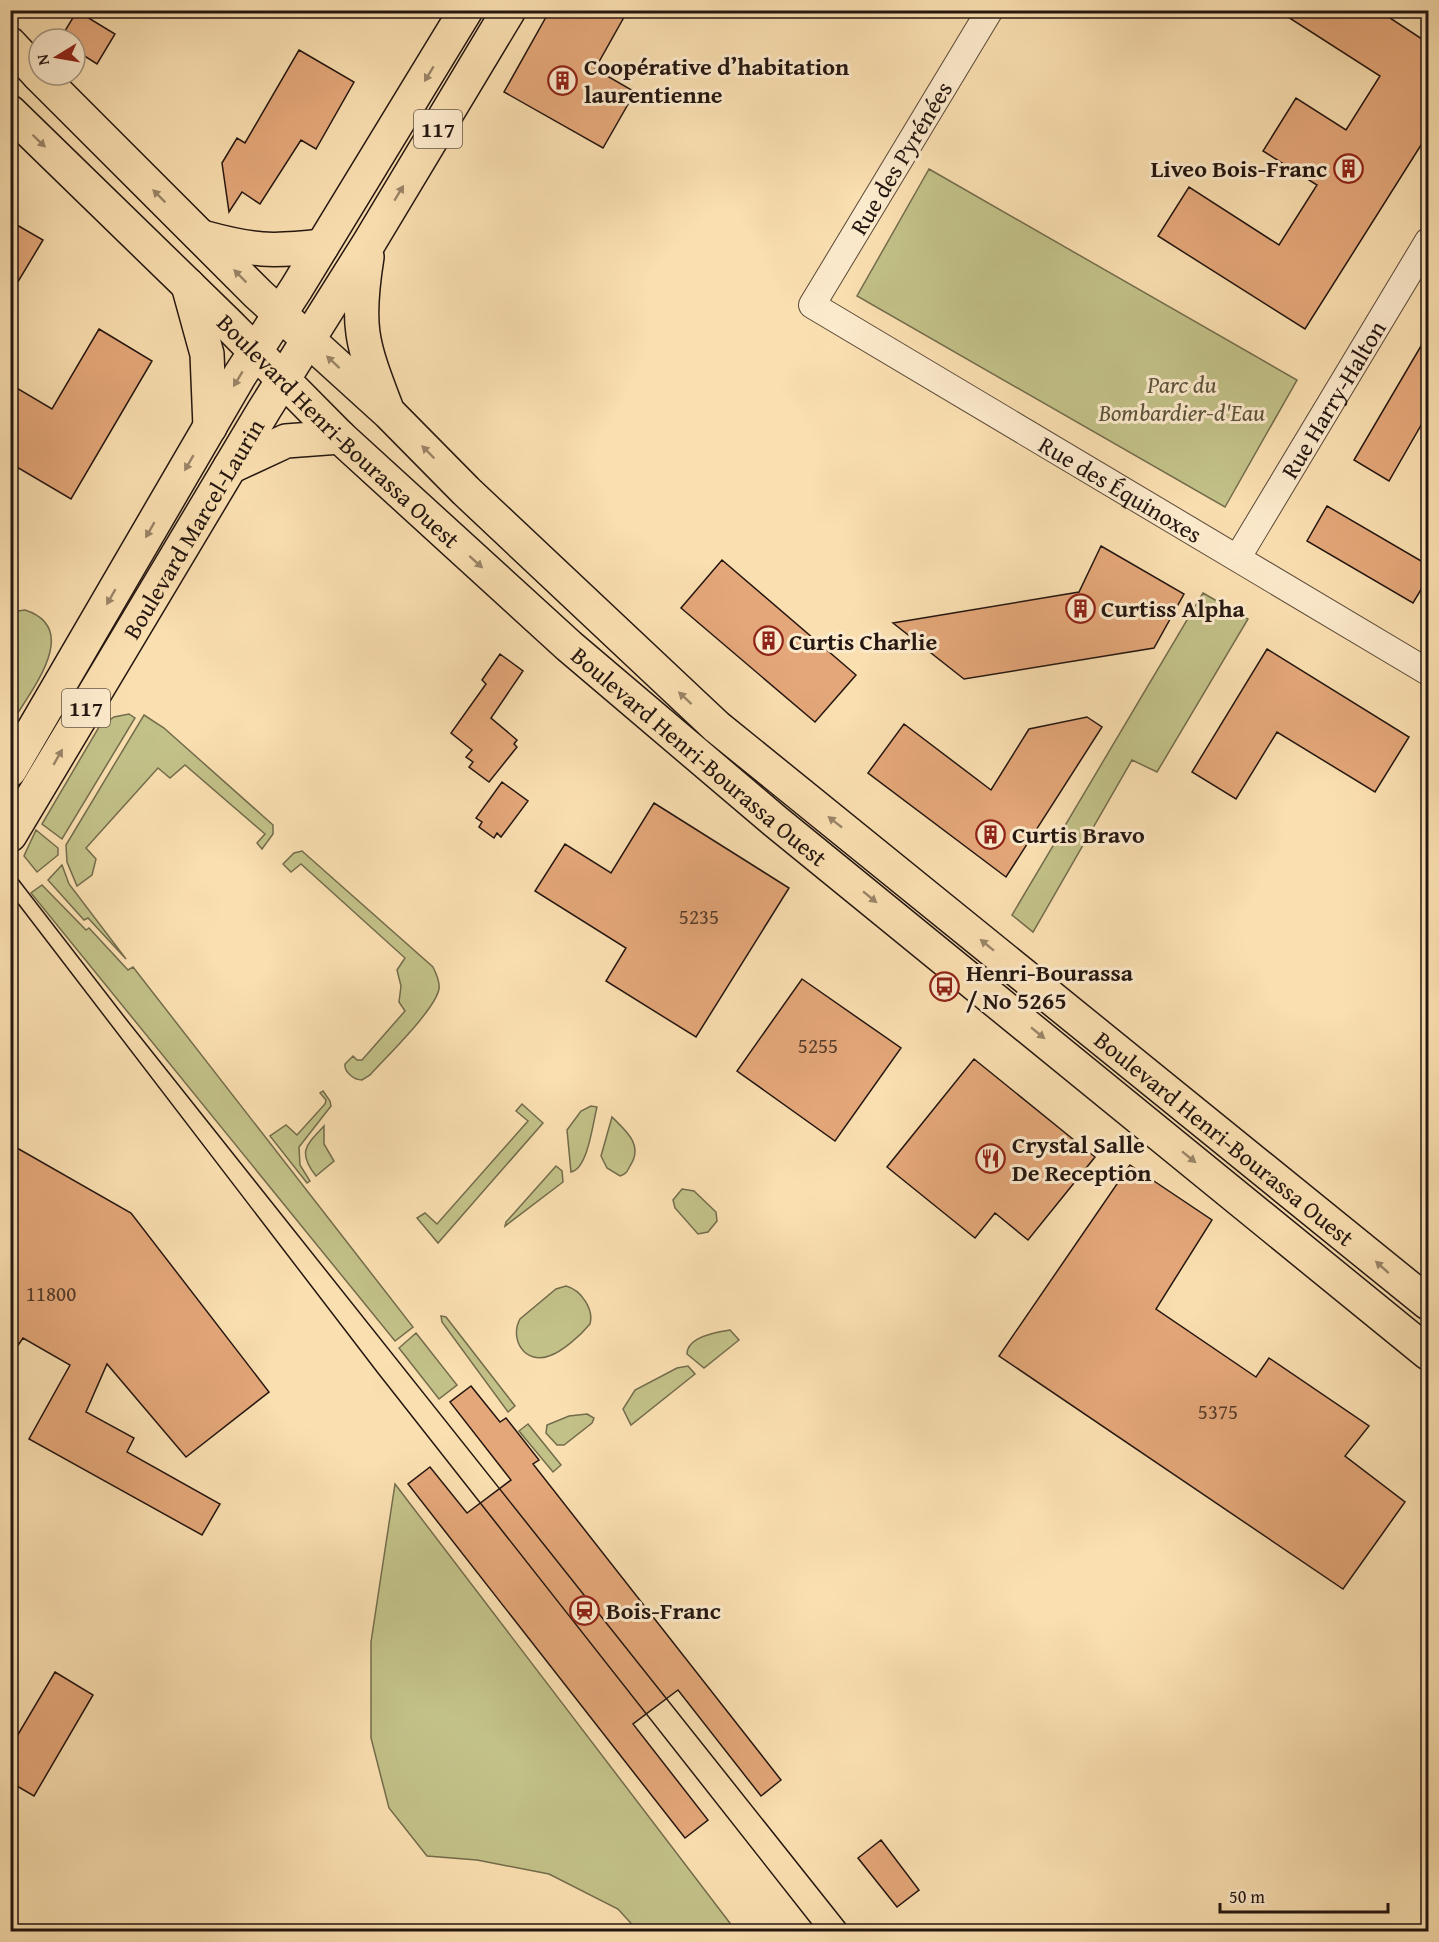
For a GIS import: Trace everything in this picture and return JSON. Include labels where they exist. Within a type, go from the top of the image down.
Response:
[{"type":"main road","name":"Boulevard Marcel-Laurin","points":[[10,770],[210,426],[466,10]]},
{"type":"main road","name":"Boulevard Marcel-Laurin","points":[[10,835],[230,467],[369,243],[509,10]]},
{"type":"main road","name":"Boulevard Henri-Bourassa Ouest","points":[[10,44],[27,62]]},
{"type":"main road","name":"Boulevard Henri-Bourassa Ouest","points":[[51,87],[279,315],[389,413],[466,491],[726,735],[1349,1236],[1396,1279],[1428,1303]]},
{"type":"main road","name":"Boulevard Henri-Bourassa Ouest","points":[[10,112],[256,351],[340,437],[547,626],[711,768],[1428,1353]]},
{"type":"main road","points":[[200,237],[253,250],[279,251],[322,246]]},
{"type":"main road","points":[[369,243],[360,302],[360,329],[370,366],[389,413]]},
{"type":"main road","points":[[188,285],[207,354],[210,426]]},
{"type":"main road","points":[[230,467],[286,441],[340,437]]},
{"type":"street","name":"Rue des Pyrénées","points":[[812,305],[990,10]]},
{"type":"street","name":"Rue Harry-Halton","points":[[1238,557],[1428,241]]},
{"type":"street","name":"Rue des Équinoxes","points":[[812,305],[1428,672]]},
{"type":"green space","name":"Parc du Bombardier-d'Eau","points":[[929,169],[1297,380],[1225,507],[857,296]]},
{"type":"green space","points":[[1203,593],[1248,619],[1157,772],[1132,760],[1033,932],[1012,915]]},
{"type":"green space","points":[[25,610],[42,619],[50,632],[51,647],[38,680],[11,724],[11,612]]},
{"type":"green space","points":[[129,714],[135,718],[62,839],[42,824],[99,727],[114,717]]},
{"type":"green space","points":[[144,715],[164,728],[273,825],[273,834],[262,849],[257,843],[265,834],[185,765],[170,778],[158,768],[86,848],[96,859],[92,875],[77,886],[67,862],[66,845]]},
{"type":"green space","points":[[36,830],[58,848],[58,855],[37,872],[24,856]]},
{"type":"green space","points":[[302,851],[433,967],[438,981],[439,989],[436,998],[420,1021],[370,1075],[362,1080],[350,1075],[345,1064],[353,1056],[357,1060],[362,1060],[405,1011],[399,1002],[401,986],[397,970],[405,958],[301,864],[291,872],[283,864],[294,853]]},
{"type":"green space","points":[[62,865],[69,884],[126,959],[88,918],[84,920],[48,880]]},
{"type":"green space","points":[[42,885],[86,930],[89,928],[128,970],[133,967],[413,1327],[395,1341],[31,893]]},
{"type":"green space","points":[[323,1091],[331,1106],[299,1147],[300,1165],[310,1181],[307,1183],[270,1136],[286,1125],[297,1135],[325,1104],[326,1100],[320,1093]]},
{"type":"green space","points":[[522,1104],[543,1123],[438,1243],[417,1218],[425,1213],[437,1224],[528,1121],[516,1111]]},
{"type":"green space","points":[[591,1106],[597,1107],[586,1154],[577,1169],[571,1172],[567,1130],[581,1111]]},
{"type":"green space","points":[[612,1117],[632,1139],[635,1151],[628,1170],[620,1176],[607,1168],[601,1156]]},
{"type":"green space","points":[[324,1126],[324,1144],[334,1161],[316,1176],[305,1155],[312,1138]]},
{"type":"green space","points":[[556,1166],[562,1171],[563,1182],[505,1226],[506,1222]]},
{"type":"green space","points":[[682,1189],[694,1191],[716,1212],[717,1221],[708,1232],[698,1234],[675,1208],[673,1200]]},
{"type":"green space","points":[[566,1286],[572,1288],[585,1301],[590,1312],[590,1324],[571,1343],[554,1354],[540,1358],[526,1354],[518,1342],[517,1327],[520,1319],[556,1289]]},
{"type":"green space","points":[[441,1316],[446,1317],[515,1406],[508,1412],[442,1322]]},
{"type":"green space","points":[[730,1330],[739,1340],[704,1368],[687,1354],[688,1348],[697,1339]]},
{"type":"green space","points":[[416,1333],[457,1385],[439,1399],[399,1348]]},
{"type":"green space","points":[[688,1366],[695,1374],[631,1425],[623,1409],[635,1390],[677,1368]]},
{"type":"green space","points":[[587,1414],[594,1418],[592,1423],[564,1445],[557,1445],[546,1433],[547,1425],[569,1416]]},
{"type":"green space","points":[[528,1424],[561,1465],[553,1472],[519,1431]]},
{"type":"green space","points":[[395,1484],[736,1931],[638,1931],[618,1909],[549,1874],[477,1860],[427,1856],[389,1808],[371,1738],[371,1642]]},
{"type":"building","name":"Coopérative d’habitation laurentienne","points":[[550,10],[628,10],[595,69],[635,92],[603,148],[504,92]]},
{"type":"building","name":"Liveo Bois-Franc","points":[[1277,10],[1378,10],[1428,43],[1428,134],[1305,329],[1158,236],[1189,187],[1279,245],[1317,185],[1263,151],[1296,98],[1346,130],[1380,76]]},
{"type":"building","points":[[77,11],[115,34],[97,64],[87,58],[87,27],[67,27]]},
{"type":"building","points":[[299,50],[354,82],[316,149],[301,140],[260,204],[242,192],[229,212],[222,163],[237,138],[245,143]]},
{"type":"building","points":[[10,221],[43,240],[10,295]]},
{"type":"building","points":[[99,329],[152,361],[71,499],[10,463],[10,384],[52,409]]},
{"type":"building","points":[[1428,334],[1428,413],[1389,481],[1354,460]]},
{"type":"building","points":[[1327,506],[1428,565],[1428,578],[1413,603],[1307,541]]},
{"type":"building","name":"Curtiss Alpha","points":[[1101,546],[1184,594],[1154,648],[964,679],[893,623],[1079,592]]},
{"type":"building","name":"Curtis Charlie","points":[[722,560],[856,675],[815,722],[681,608]]},
{"type":"building","points":[[1267,649],[1409,737],[1375,792],[1277,732],[1236,799],[1192,772]]},
{"type":"building","points":[[500,654],[523,671],[491,718],[517,740],[514,744],[517,747],[489,782],[469,767],[473,762],[466,757],[472,750],[451,733],[486,684],[482,680]]},
{"type":"building","name":"Curtis Bravo","points":[[1087,717],[1102,727],[1006,877],[868,773],[904,724],[991,790],[1029,729]]},
{"type":"building","points":[[502,782],[528,801],[501,837],[497,833],[494,838],[479,827],[482,822],[476,818]]},
{"type":"building","points":[[654,803],[789,888],[696,1037],[606,981],[626,948],[535,891],[565,844],[611,873]]},
{"type":"building","points":[[802,979],[901,1048],[835,1141],[737,1071]]},
{"type":"building","points":[[974,1059],[1095,1157],[1028,1240],[995,1213],[975,1238],[887,1167]]},
{"type":"building","points":[[10,1144],[131,1213],[269,1392],[186,1457],[107,1364],[86,1412],[134,1438],[127,1452],[220,1504],[202,1535],[29,1439],[70,1365],[23,1338],[10,1357]]},
{"type":"building","points":[[1130,1165],[1212,1220],[1156,1309],[1256,1377],[1269,1358],[1369,1426],[1345,1456],[1405,1502],[1343,1589],[999,1356]]},
{"type":"building","name":"Bois-Franc","points":[[471,1386],[500,1422],[506,1418],[539,1460],[533,1464],[781,1780],[761,1796],[678,1690],[633,1724],[708,1820],[685,1838],[408,1484],[430,1467],[467,1513],[511,1480],[450,1402]]},
{"type":"building","points":[[55,1672],[93,1695],[34,1796],[10,1782],[10,1748]]},
{"type":"building","points":[[881,1840],[919,1890],[897,1907],[858,1858]]},
{"type":"tram line","points":[[10,869],[126,1019],[852,1932]]},
{"type":"tram line","points":[[10,893],[378,1373],[818,1932]]},
{"type":"place","name":"Coopérative d’habitation laurentienne","points":[[563,80]]},
{"type":"place","name":"Liveo Bois-Franc","points":[[1348,168]]},
{"type":"place","name":"Curtiss Alpha","points":[[1080,608]]},
{"type":"place","name":"Curtis Charlie","points":[[768,641]]},
{"type":"place","name":"Curtis Bravo","points":[[991,834]]},
{"type":"place","name":"Henri-Bourassa / No 5265","points":[[945,986]]},
{"type":"place","name":"Crystal Salle De Reception","points":[[991,1158]]},
{"type":"place","name":"Bois-Franc","points":[[585,1610]]}]
